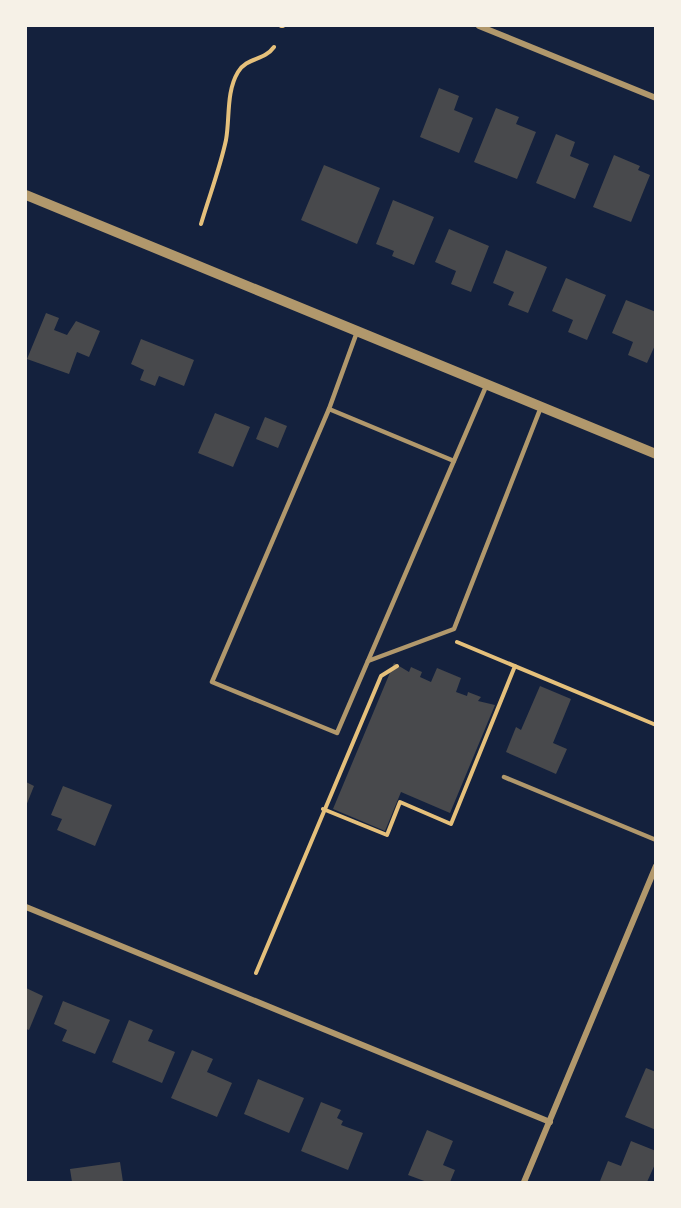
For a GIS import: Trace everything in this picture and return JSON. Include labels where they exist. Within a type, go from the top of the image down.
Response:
[{"type":"street","points":[[479,26],[656,98]]},
{"type":"street","points":[[26,195],[656,454]]},
{"type":"street","points":[[524,1182],[656,866]]},
{"type":"street","points":[[26,907],[550,1122]]},
{"type":"lane","points":[[357,331],[329,409],[212,682],[337,733],[486,384]]},
{"type":"lane","points":[[368,661],[454,629],[541,406]]},
{"type":"lane","points":[[329,409],[454,461]]},
{"type":"lane","points":[[504,777],[656,840]]},
{"type":"path","points":[[201,225],[225,144],[230,94],[236,75],[246,62],[264,56],[274,47]]},
{"type":"path","points":[[447,646],[456,642],[656,725]]},
{"type":"path","points":[[256,973],[381,676],[399,665]]},
{"type":"path","points":[[324,809],[387,835],[400,802],[451,824],[515,666]]},
{"type":"building","points":[[439,88],[459,96],[454,110],[473,118],[459,153],[420,137]]},
{"type":"building","points":[[496,108],[519,117],[516,124],[536,132],[517,179],[474,162]]},
{"type":"building","points":[[556,134],[575,142],[570,156],[589,164],[575,199],[536,183]]},
{"type":"building","points":[[614,155],[640,166],[638,170],[650,175],[631,222],[593,207]]},
{"type":"building","points":[[324,165],[380,188],[357,244],[301,220]]},
{"type":"building","points":[[393,200],[434,217],[414,265],[392,256],[394,251],[376,244]]},
{"type":"building","points":[[449,229],[489,246],[471,292],[451,284],[456,271],[435,262]]},
{"type":"building","points":[[506,250],[547,267],[528,313],[508,305],[514,292],[493,283]]},
{"type":"building","points":[[566,278],[606,295],[587,340],[568,332],[573,320],[552,311]]},
{"type":"building","points":[[626,300],[656,312],[656,343],[647,363],[628,355],[633,342],[612,333]]},
{"type":"building","points":[[46,313],[59,318],[54,330],[67,335],[76,321],[100,331],[89,357],[77,352],[69,374],[27,359]]},
{"type":"building","points":[[141,339],[194,360],[184,386],[159,376],[155,386],[140,380],[144,370],[131,364]]},
{"type":"building","points":[[215,413],[250,427],[233,467],[198,453]]},
{"type":"building","points":[[265,417],[287,426],[278,448],[256,439]]},
{"type":"building","points":[[394,663],[409,672],[411,667],[422,672],[420,677],[431,682],[437,668],[461,678],[456,692],[467,696],[468,692],[481,697],[478,701],[495,705],[450,813],[401,792],[385,831],[333,809]]},
{"type":"building","points":[[540,686],[571,699],[553,743],[567,749],[556,774],[506,752],[516,727],[521,730]]},
{"type":"building","points":[[26,782],[34,786],[26,806]]},
{"type":"building","points":[[63,786],[112,805],[95,846],[57,830],[62,819],[51,815]]},
{"type":"building","points":[[26,988],[43,996],[29,1030],[26,1029]]},
{"type":"building","points":[[63,1001],[110,1020],[95,1054],[62,1041],[67,1030],[54,1024]]},
{"type":"building","points":[[129,1020],[153,1030],[148,1041],[175,1052],[162,1083],[112,1062]]},
{"type":"building","points":[[192,1050],[213,1059],[207,1072],[232,1083],[217,1117],[171,1098]]},
{"type":"building","points":[[646,1068],[656,1072],[656,1130],[625,1117]]},
{"type":"building","points":[[258,1079],[304,1098],[289,1133],[244,1114]]},
{"type":"building","points":[[321,1102],[341,1110],[337,1118],[343,1121],[341,1125],[363,1133],[348,1170],[301,1151]]},
{"type":"building","points":[[427,1130],[453,1141],[443,1165],[455,1170],[450,1182],[427,1182],[408,1175]]},
{"type":"building","points":[[631,1141],[656,1151],[656,1162],[647,1182],[600,1181],[608,1161],[621,1166]]},
{"type":"building","points":[[120,1162],[123,1182],[72,1182],[70,1169]]}]
